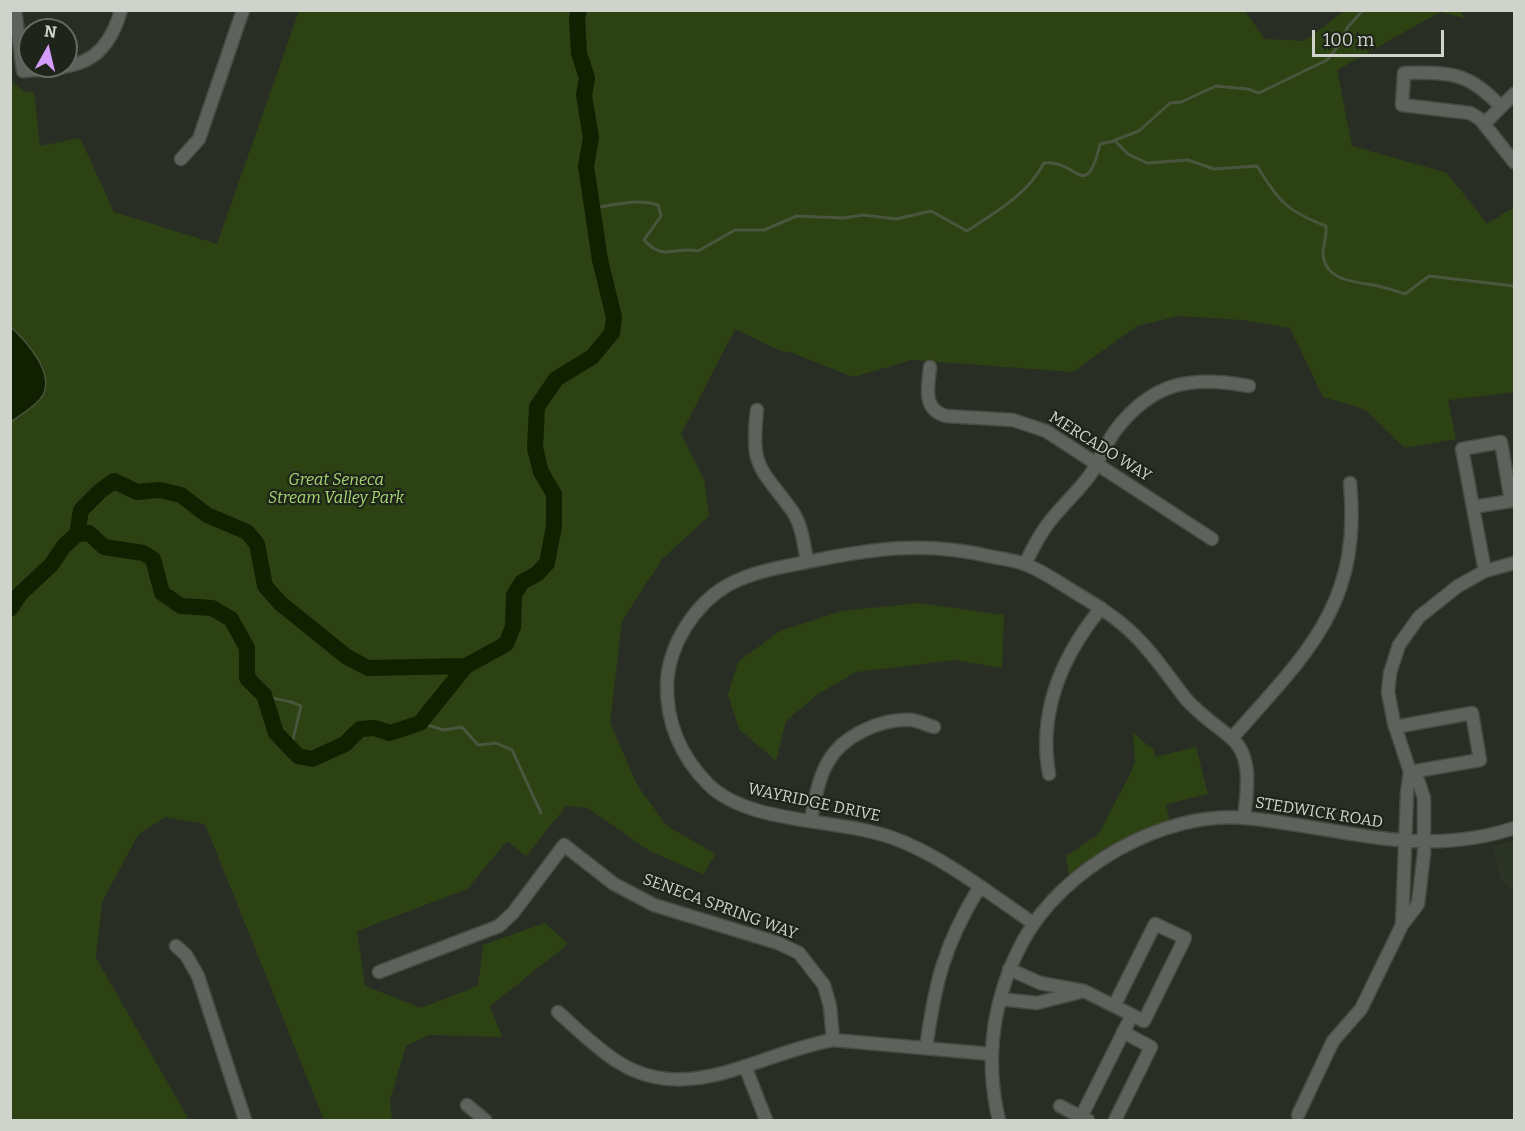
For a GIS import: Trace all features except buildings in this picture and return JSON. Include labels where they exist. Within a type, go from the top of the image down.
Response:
[{"type":"street","points":[[15,10],[23,71],[65,68],[92,58],[115,33],[121,10]]},
{"type":"street","points":[[181,159],[199,139],[243,10]]},
{"type":"street","points":[[1501,107],[1469,79],[1454,75],[1404,73],[1402,105],[1470,113],[1484,124],[1515,162]]},
{"type":"street","points":[[1484,124],[1515,94]]},
{"type":"street","name":"MERCADO WAY","points":[[930,367],[927,395],[929,405],[936,413],[946,416],[1012,420],[1046,431],[1098,462],[1212,539]]},
{"type":"street","points":[[1024,564],[1044,529],[1098,462],[1116,431],[1135,409],[1164,388],[1198,380],[1220,380],[1249,386]]},
{"type":"street","points":[[757,410],[754,436],[759,467],[798,523],[807,561]]},
{"type":"street","points":[[1473,507],[1511,501],[1501,442],[1462,449],[1485,572]]},
{"type":"street","points":[[1232,738],[1320,634],[1343,582],[1350,552],[1353,517],[1350,483]]},
{"type":"street","name":"WAYRIDGE DRIVE","points":[[1033,923],[907,843],[867,830],[767,813],[733,803],[710,786],[690,762],[677,740],[670,718],[667,692],[668,669],[682,632],[716,593],[730,584],[771,569],[861,550],[910,546],[974,552],[1024,564],[1101,608],[1137,638],[1168,672],[1201,716],[1232,738],[1245,758],[1247,781],[1244,818]]},
{"type":"street","points":[[1402,925],[1407,793],[1410,772],[1395,727],[1388,692],[1390,673],[1399,645],[1419,617],[1458,586],[1485,572],[1515,563]]},
{"type":"street","points":[[1049,774],[1047,728],[1054,691],[1073,646],[1101,608]]},
{"type":"street","points":[[1395,727],[1472,713],[1480,760],[1410,772]]},
{"type":"street","points":[[811,819],[820,780],[829,760],[851,738],[876,725],[891,722],[912,720],[934,727]]},
{"type":"street","points":[[1298,1115],[1333,1041],[1361,1009],[1402,925],[1418,904],[1423,882],[1424,798],[1418,780],[1410,772]]},
{"type":"street","name":"STEDWICK ROAD","points":[[999,1120],[994,1100],[991,1054],[1000,999],[1009,969],[1033,923],[1072,881],[1096,861],[1137,839],[1202,821],[1244,818],[1363,838],[1424,843],[1456,840],[1515,828]]},
{"type":"street","name":"SENECA SPRING WAY","points":[[379,972],[498,926],[513,913],[564,845],[614,884],[654,905],[778,943],[799,953],[824,985],[830,1006],[833,1040]]},
{"type":"street","points":[[927,1048],[934,991],[939,971],[952,939],[979,888]]},
{"type":"street","points":[[1009,969],[1040,982],[1084,991],[1114,1006],[1144,1021],[1185,938],[1155,924],[1114,1006]]},
{"type":"street","points":[[176,946],[186,955],[198,976],[245,1120]]},
{"type":"street","points":[[1000,999],[1037,1003],[1084,991]]},
{"type":"street","points":[[558,1012],[600,1050],[641,1074],[663,1080],[716,1076],[811,1044],[833,1040],[991,1054]]},
{"type":"street","points":[[1060,1106],[1085,1118],[1132,1015]]},
{"type":"street","points":[[1115,1120],[1151,1047],[1123,1032]]},
{"type":"street","points":[[745,1066],[766,1120]]},
{"type":"street","points":[[467,1105],[485,1120]]},
{"type":"shaded area","points":[[10,326],[37,357],[45,376],[46,386],[37,403],[11,422]]},
{"type":"shaded area","points":[[1514,841],[1514,892],[1501,879],[1492,846]]},
{"type":"green space","name":"Great Seneca Stream Valley Park","points":[[1244,10],[1265,39],[1305,41],[1344,11],[1460,11],[1465,18],[1440,12],[1337,70],[1352,146],[1447,173],[1487,224],[1514,207],[1514,392],[1448,400],[1456,439],[1405,448],[1364,409],[1323,397],[1290,328],[1242,320],[1179,316],[1137,326],[1073,372],[912,360],[853,377],[790,352],[781,351],[735,329],[681,434],[704,479],[709,516],[662,559],[622,621],[610,723],[637,785],[667,826],[716,854],[703,874],[651,852],[588,808],[566,806],[526,856],[507,841],[467,889],[357,931],[365,986],[421,1008],[478,986],[483,945],[545,923],[568,944],[490,1006],[502,1037],[428,1035],[406,1046],[390,1100],[392,1120],[324,1120],[205,824],[165,817],[138,835],[102,902],[96,958],[189,1120],[11,1120],[11,80],[24,92],[34,92],[40,146],[80,138],[114,212],[217,244],[299,11]]},
{"type":"green space","points":[[920,603],[1004,615],[1002,668],[955,660],[856,672],[818,694],[786,721],[776,761],[739,729],[728,695],[738,662],[780,631],[842,611]]},
{"type":"green space","points":[[1133,733],[1154,750],[1155,757],[1196,747],[1208,794],[1166,804],[1171,829],[1070,881],[1066,856],[1099,834],[1132,770],[1135,761]]},
{"type":"waterway","points":[[10,609],[20,594],[51,565],[64,546],[77,534],[89,533],[104,547],[143,553],[153,559],[162,593],[181,606],[212,608],[231,619],[247,648],[247,678],[264,695],[276,733],[298,756],[312,759],[345,744],[360,729],[374,728],[390,733],[420,723],[466,666],[506,644],[513,627],[514,595],[522,582],[537,574],[547,563],[554,526],[554,494],[541,472],[535,448],[537,407],[556,379],[592,357],[612,333],[614,317],[600,260],[586,166],[591,138],[584,95],[587,78],[579,53],[577,18],[579,10]]},
{"type":"waterway","points":[[1115,140],[1139,131],[1170,103],[1181,102],[1216,86],[1248,89],[1259,93],[1327,60],[1340,44],[1347,28],[1363,10]]},
{"type":"waterway","points":[[593,208],[634,202],[658,205],[661,216],[644,240],[651,247],[663,252],[698,251],[735,230],[764,230],[797,216],[844,218],[863,215],[896,219],[931,211],[967,231],[1020,193],[1044,163],[1055,163],[1085,175],[1090,172],[1095,162],[1100,144],[1115,141],[1128,154],[1147,163],[1188,160],[1214,169],[1257,166],[1285,204],[1312,221],[1326,226],[1323,253],[1325,263],[1329,270],[1343,279],[1405,294],[1429,276],[1514,286]]},
{"type":"waterway","points":[[77,534],[81,510],[114,481],[137,492],[160,490],[181,495],[207,515],[247,532],[257,544],[265,586],[280,603],[347,657],[368,668],[466,666]]},
{"type":"waterway","points":[[264,695],[301,706],[291,748]]},
{"type":"waterway","points":[[420,723],[444,730],[462,727],[478,745],[496,743],[512,750],[541,813]]}]
